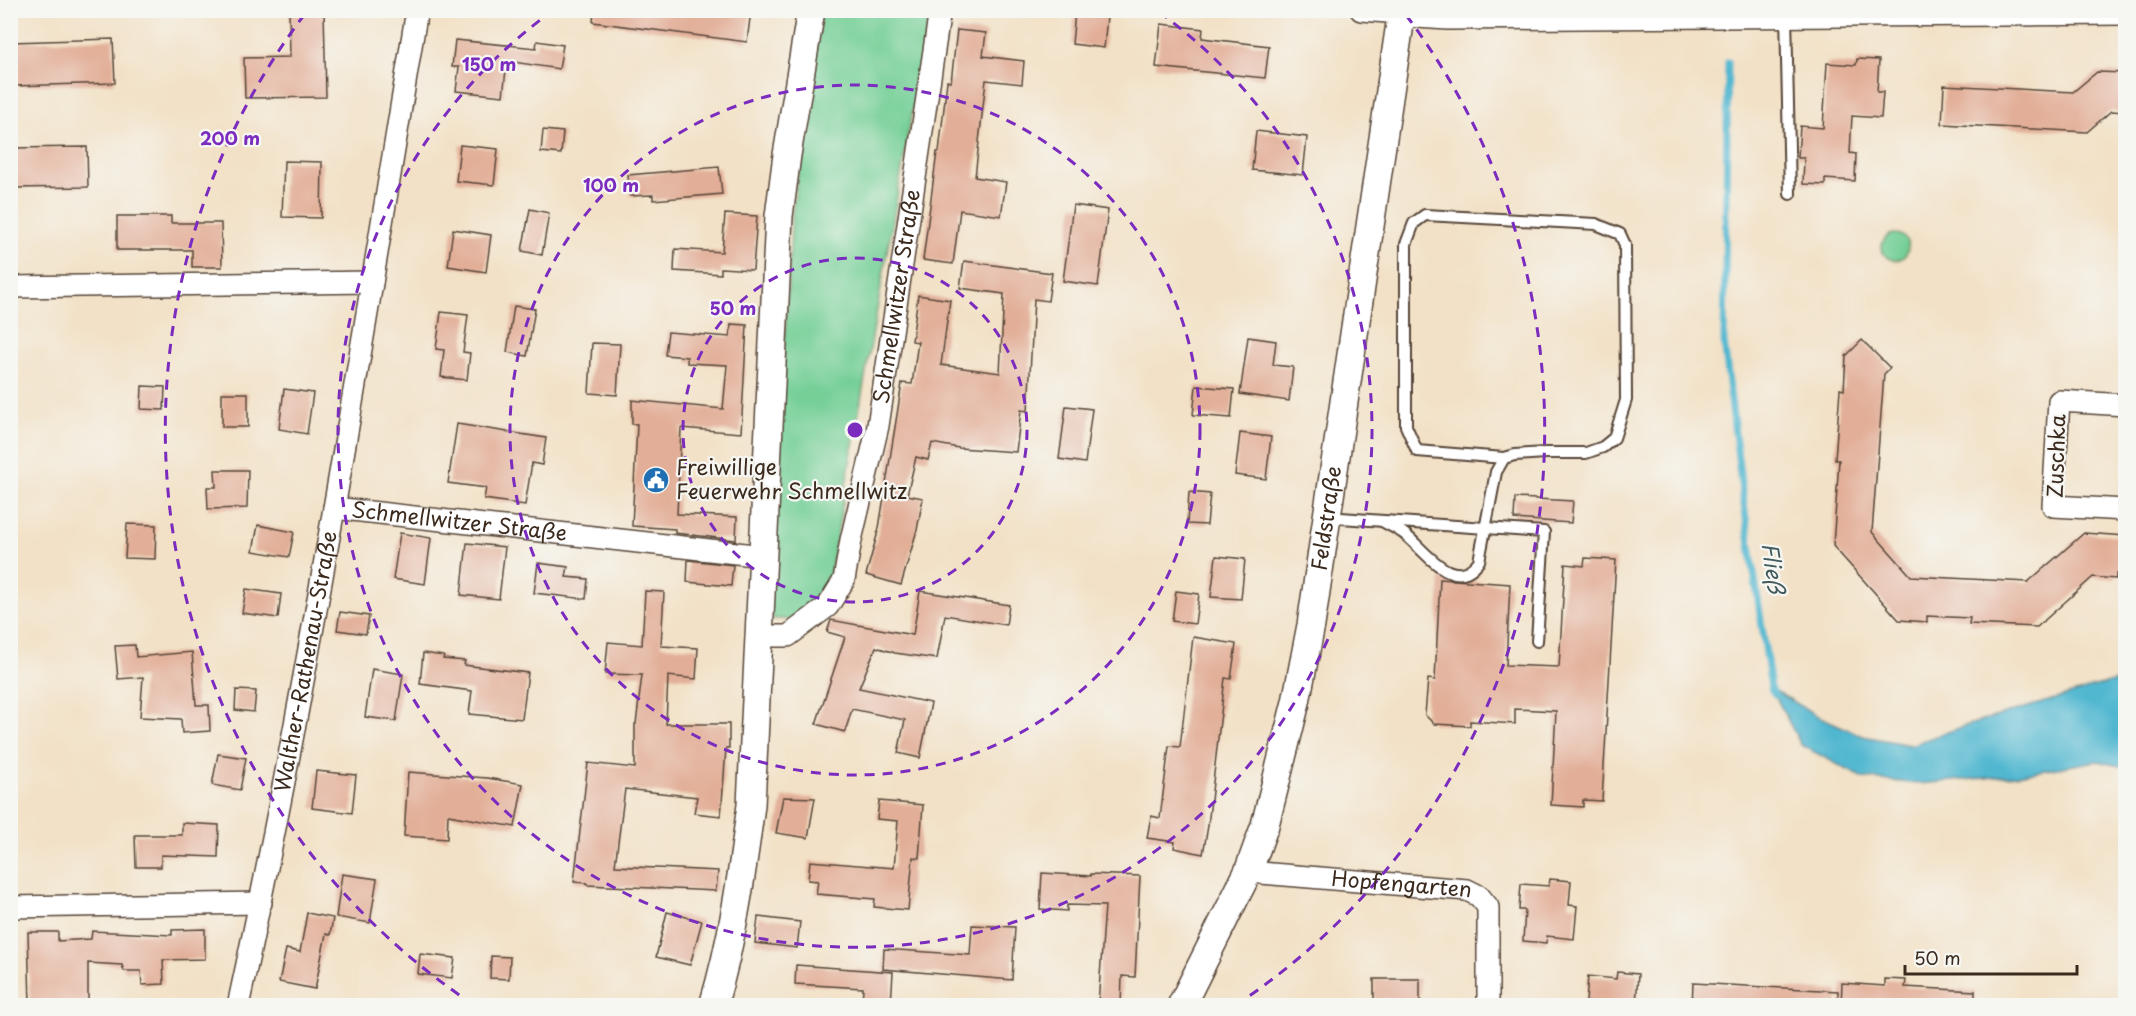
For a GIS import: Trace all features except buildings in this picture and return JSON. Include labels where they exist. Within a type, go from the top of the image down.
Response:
[{"type":"street","name":"Walther-Rathenau-Straße","points":[[238,1005],[261,903],[334,508],[417,10]]},
{"type":"street","points":[[713,1005],[724,969],[740,890],[751,805],[779,216],[811,10]]},
{"type":"street","name":"Schmellwitzer Straße","points":[[759,636],[788,636],[828,606],[844,580],[878,426],[940,10]]},
{"type":"street","points":[[1361,10],[1448,16],[1674,12],[2126,11]]},
{"type":"street","name":"Feldstraße","points":[[1181,1005],[1248,872],[1265,825],[1296,702],[1311,625],[1401,12]]},
{"type":"street","points":[[10,287],[372,282]]},
{"type":"street","name":"Zuschka","points":[[2126,405],[2059,401],[2053,506],[2126,510]]},
{"type":"street","name":"Schmellwitzer Straße","points":[[334,508],[763,556]]},
{"type":"street","name":"Hopfengarten","points":[[1248,872],[1467,890],[1479,896],[1488,907],[1488,1005]]},
{"type":"street","points":[[10,907],[261,903]]},
{"type":"lane","points":[[1786,13],[1790,194]]},
{"type":"lane","points":[[1382,521],[1403,533],[1434,564],[1446,570],[1461,573],[1472,569],[1479,561],[1496,472],[1504,458],[1545,453],[1586,453],[1603,447],[1614,438],[1626,400],[1625,245],[1620,234],[1596,225],[1425,215],[1414,224],[1406,244],[1406,426],[1417,451],[1504,458]]},
{"type":"lane","points":[[1326,517],[1544,531],[1537,641]]},
{"type":"green space","points":[[822,11],[930,11],[831,569],[823,599],[800,620],[774,619],[769,609],[792,214]]},
{"type":"green space","points":[[1895,234],[1904,238],[1908,247],[1904,256],[1895,260],[1886,256],[1882,247],[1886,238]]},
{"type":"water","points":[[2125,678],[2125,767],[2097,761],[2017,775],[1920,784],[1863,778],[1801,745],[1771,688],[1816,715],[1863,736],[1910,745],[1968,725]]},
{"type":"waterway","name":"Fließ","points":[[1728,62],[1724,342],[1742,491],[1771,688],[1775,695]]},
{"type":"place","name":"Freiwillige Feuerwehr Schmellwitz","points":[[656,480]]}]
